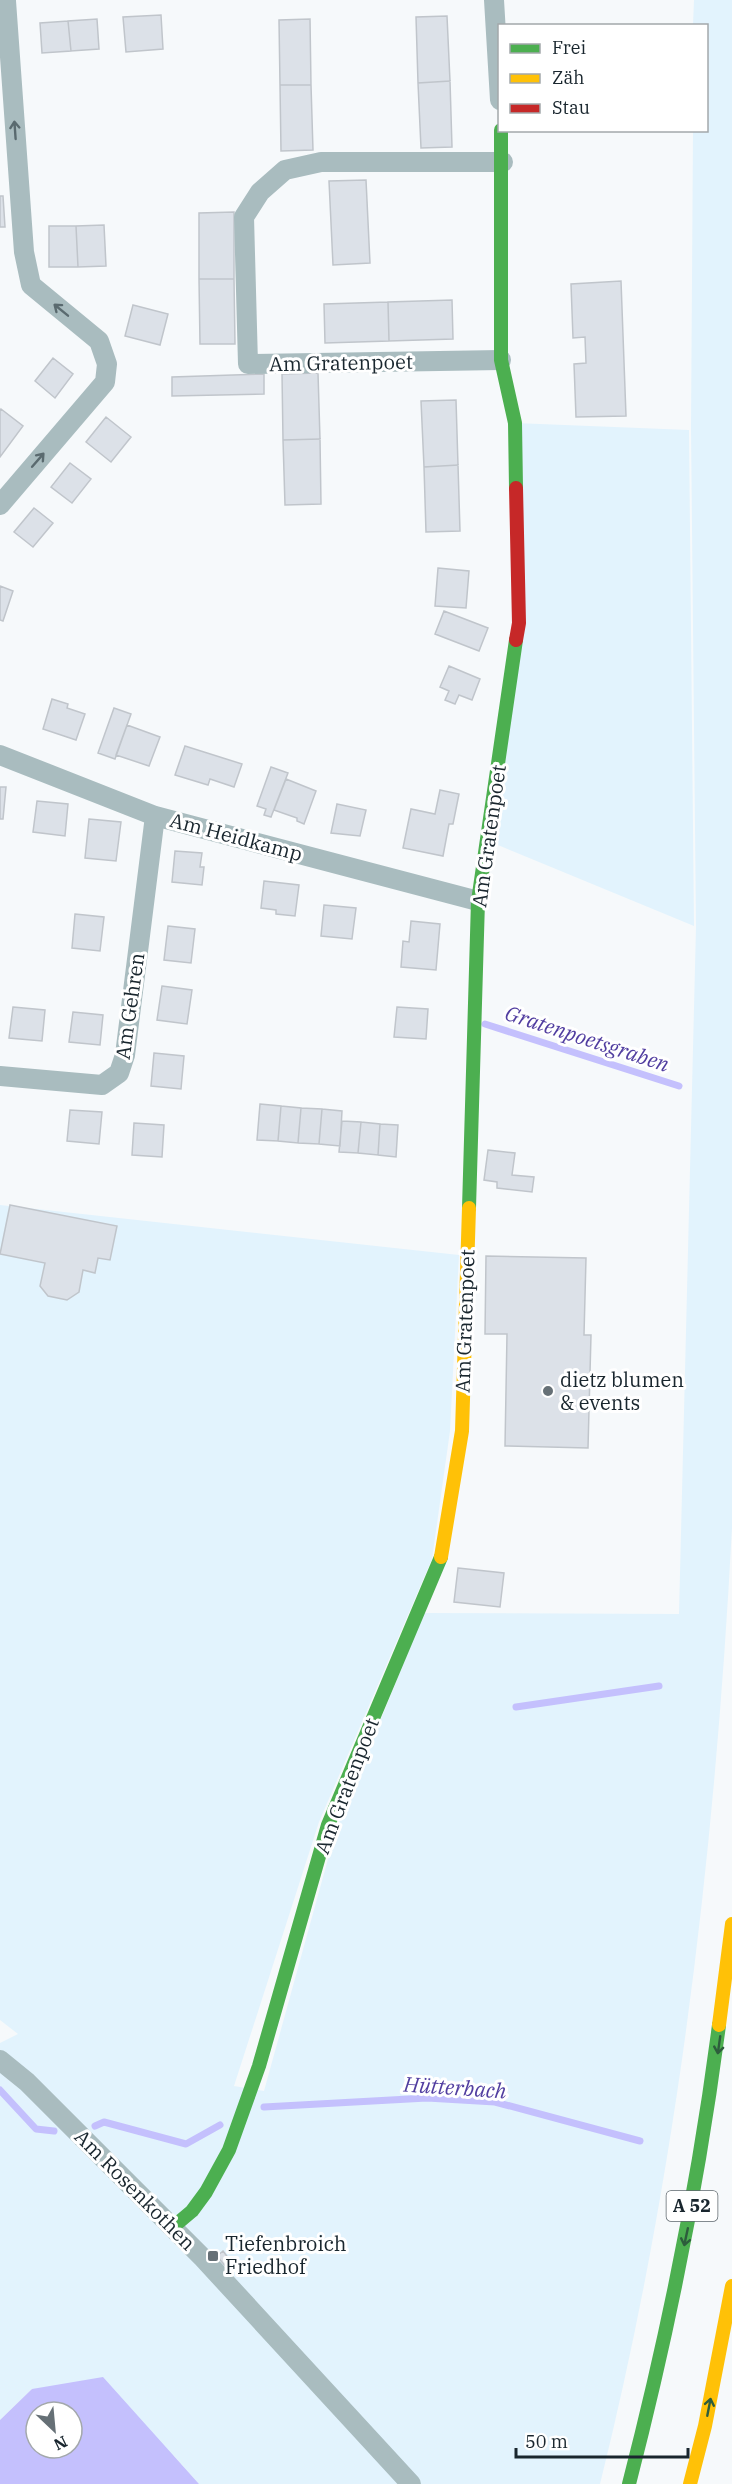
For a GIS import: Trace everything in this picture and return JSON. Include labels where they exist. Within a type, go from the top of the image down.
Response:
[{"type":"main road","name":"Am Gratenpoet","points":[[173,2227],[192,2211],[206,2192],[229,2150],[259,2066],[328,1826],[440,1561],[462,1431],[478,901],[519,623],[514,423],[501,360],[503,162],[501,132]]},
{"type":"main road","name":"A 52","points":[[629,2484],[654,2394],[688,2229],[719,2046],[732,1924]]},
{"type":"main road","points":[[690,2484],[705,2426],[732,2286]]},
{"type":"street","points":[[0,505],[105,382],[107,364],[99,341],[31,285],[24,252],[8,0]]},
{"type":"street","points":[[494,0],[498,67]]},
{"type":"street","name":"Am Gratenpoet","points":[[501,360],[248,364],[244,217],[260,192],[285,170],[321,162],[503,162]]},
{"type":"street","name":"Am Heidkamp","points":[[0,755],[155,816],[478,901]]},
{"type":"street","name":"Am Gehren","points":[[0,1076],[102,1085],[119,1073],[124,1055],[155,816]]},
{"type":"street","name":"Am Rosenkothen","points":[[0,2060],[27,2082],[173,2227],[411,2484]]},
{"type":"shaded area","points":[[694,0],[732,0],[732,1528],[715,1769],[689,2009],[672,2129],[627,2366],[600,2484],[199,2484],[174,2456],[84,2414],[84,2400],[55,2400],[32,2389],[0,2420],[0,2043],[18,2034],[0,2020],[0,1205],[459,1255],[450,1431],[432,1559],[319,1822],[234,2086],[264,2091],[336,1830],[424,1613],[679,1614],[696,927],[691,428],[693,132],[708,132],[708,24],[693,24]]},
{"type":"shaded area","points":[[515,423],[689,430],[694,926],[488,841],[519,623]]},
{"type":"shaded area","points":[[103,2377],[199,2484],[0,2484],[0,2420],[32,2389]]},
{"type":"building","points":[[161,15],[163,49],[126,52],[123,17]]},
{"type":"building","points":[[447,16],[450,81],[418,83],[416,17]]},
{"type":"building","points":[[97,19],[99,49],[71,51],[68,21]]},
{"type":"building","points":[[310,19],[311,85],[280,85],[279,20]]},
{"type":"building","points":[[68,21],[71,51],[42,53],[40,23]]},
{"type":"building","points":[[450,81],[452,147],[421,148],[418,83]]},
{"type":"building","points":[[280,85],[311,85],[313,150],[281,151]]},
{"type":"building","points":[[366,180],[370,263],[333,265],[329,181]]},
{"type":"building","points":[[0,196],[3,196],[5,227],[0,227]]},
{"type":"building","points":[[234,212],[234,279],[199,279],[199,213]]},
{"type":"building","points":[[104,225],[106,266],[78,267],[76,226]]},
{"type":"building","points":[[49,226],[76,226],[78,267],[49,267]]},
{"type":"building","points":[[199,279],[234,279],[235,344],[200,344]]},
{"type":"building","points":[[621,281],[626,416],[576,417],[574,364],[586,363],[585,337],[573,338],[571,284]]},
{"type":"building","points":[[452,300],[453,339],[389,341],[388,302]]},
{"type":"building","points":[[388,302],[389,341],[325,343],[324,304]]},
{"type":"building","points":[[133,305],[168,314],[160,345],[125,336]]},
{"type":"building","points":[[53,358],[73,374],[55,398],[35,381]]},
{"type":"building","points":[[318,373],[320,439],[283,440],[282,374]]},
{"type":"building","points":[[264,374],[264,394],[172,396],[172,377]]},
{"type":"building","points":[[456,400],[458,465],[424,467],[421,401]]},
{"type":"building","points":[[1,409],[23,426],[0,457],[0,411]]},
{"type":"building","points":[[106,417],[131,437],[111,462],[86,442]]},
{"type":"building","points":[[320,439],[321,504],[285,505],[283,440]]},
{"type":"building","points":[[70,463],[91,479],[72,503],[51,487]]},
{"type":"building","points":[[458,465],[460,531],[426,532],[424,467]]},
{"type":"building","points":[[34,508],[53,523],[33,547],[14,532]]},
{"type":"building","points":[[438,568],[469,571],[466,608],[435,606]]},
{"type":"building","points":[[0,586],[13,591],[3,621],[0,620]]},
{"type":"building","points":[[444,611],[488,628],[479,651],[435,634]]},
{"type":"building","points":[[449,666],[480,679],[472,700],[459,695],[455,704],[445,700],[449,691],[440,687]]},
{"type":"building","points":[[52,699],[68,704],[67,708],[85,714],[76,740],[43,729]]},
{"type":"building","points":[[114,708],[131,714],[115,759],[98,753]]},
{"type":"building","points":[[127,725],[160,737],[149,766],[116,755]]},
{"type":"building","points":[[185,746],[242,764],[234,787],[210,779],[208,785],[175,775]]},
{"type":"building","points":[[271,767],[288,773],[271,817],[264,815],[266,809],[257,806]]},
{"type":"building","points":[[286,779],[316,791],[304,824],[297,821],[297,818],[274,810]]},
{"type":"building","points":[[0,787],[6,787],[3,819],[0,819]]},
{"type":"building","points":[[440,790],[459,794],[453,824],[449,824],[443,856],[403,848],[411,809],[435,814]]},
{"type":"building","points":[[37,801],[68,804],[65,836],[33,832]]},
{"type":"building","points":[[337,804],[366,810],[360,836],[331,833]]},
{"type":"building","points":[[89,819],[121,822],[116,861],[85,858]]},
{"type":"building","points":[[175,851],[202,853],[200,867],[204,867],[202,885],[172,882]]},
{"type":"building","points":[[264,881],[299,885],[295,916],[276,914],[276,910],[261,908]]},
{"type":"building","points":[[324,905],[356,908],[352,939],[321,936]]},
{"type":"building","points":[[75,914],[104,917],[100,951],[72,948]]},
{"type":"building","points":[[411,921],[440,924],[436,970],[401,967],[403,941],[409,942]]},
{"type":"building","points":[[168,926],[195,929],[191,963],[164,960]]},
{"type":"building","points":[[162,986],[192,990],[187,1024],[157,1020]]},
{"type":"building","points":[[13,1007],[45,1010],[42,1041],[9,1038]]},
{"type":"building","points":[[397,1007],[428,1009],[426,1039],[394,1037]]},
{"type":"building","points":[[73,1012],[103,1015],[100,1045],[69,1042]]},
{"type":"building","points":[[154,1053],[184,1056],[181,1089],[151,1086]]},
{"type":"building","points":[[260,1104],[281,1106],[278,1141],[257,1140]]},
{"type":"building","points":[[281,1106],[301,1108],[298,1143],[278,1141]]},
{"type":"building","points":[[301,1108],[322,1109],[319,1144],[298,1143]]},
{"type":"building","points":[[322,1109],[342,1111],[340,1146],[319,1144]]},
{"type":"building","points":[[70,1110],[102,1112],[99,1144],[67,1141]]},
{"type":"building","points":[[342,1121],[361,1122],[358,1153],[339,1152]]},
{"type":"building","points":[[361,1122],[380,1124],[378,1155],[358,1153]]},
{"type":"building","points":[[134,1123],[164,1125],[162,1157],[132,1155]]},
{"type":"building","points":[[380,1124],[398,1125],[396,1157],[378,1155]]},
{"type":"building","points":[[488,1150],[515,1153],[512,1175],[534,1177],[532,1192],[497,1188],[497,1182],[484,1180]]},
{"type":"building","points":[[10,1205],[117,1226],[110,1260],[98,1258],[95,1273],[83,1270],[79,1292],[67,1300],[48,1296],[40,1286],[45,1263],[0,1254]]},
{"type":"building","name":"dietz blumen & events","points":[[486,1256],[586,1258],[584,1335],[591,1335],[588,1448],[505,1446],[507,1334],[485,1334]]},
{"type":"building","points":[[458,1568],[504,1573],[500,1607],[454,1602]]},
{"type":"building","points":[[223,2251],[232,2263],[226,2267],[217,2256]]},
{"type":"waterway","name":"Gratenpoetsgraben","points":[[485,1024],[679,1086]]},
{"type":"waterway","points":[[516,1707],[659,1686]]},
{"type":"waterway","name":"Hütterbach","points":[[0,2090],[36,2129],[54,2131]]},
{"type":"waterway","name":"Hütterbach","points":[[264,2107],[427,2098],[495,2102],[640,2141]]},
{"type":"waterway","name":"Hütterbach","points":[[95,2126],[104,2122],[186,2144],[220,2125]]},
{"type":"traffic: fast","points":[[501,132],[501,360],[515,423],[516,488]]},
{"type":"traffic: fast","points":[[469,1208],[478,901],[516,640]]},
{"type":"traffic: fast","points":[[173,2227],[192,2211],[206,2192],[229,2150],[259,2066],[328,1825],[441,1557]]},
{"type":"traffic: fast","points":[[629,2484],[657,2370],[681,2256],[702,2141],[719,2025]]},
{"type":"traffic: slow","points":[[441,1557],[462,1431],[469,1208]]},
{"type":"traffic: slow","points":[[719,2025],[732,1924]]},
{"type":"traffic: slow","points":[[690,2484],[705,2426],[732,2286]]},
{"type":"traffic: jam","points":[[516,488],[519,623],[516,640]]},
{"type":"place","name":"dietz blumen & events","points":[[548,1391]]},
{"type":"place","name":"Tiefenbroich Friedhof","points":[[213,2256]]}]
